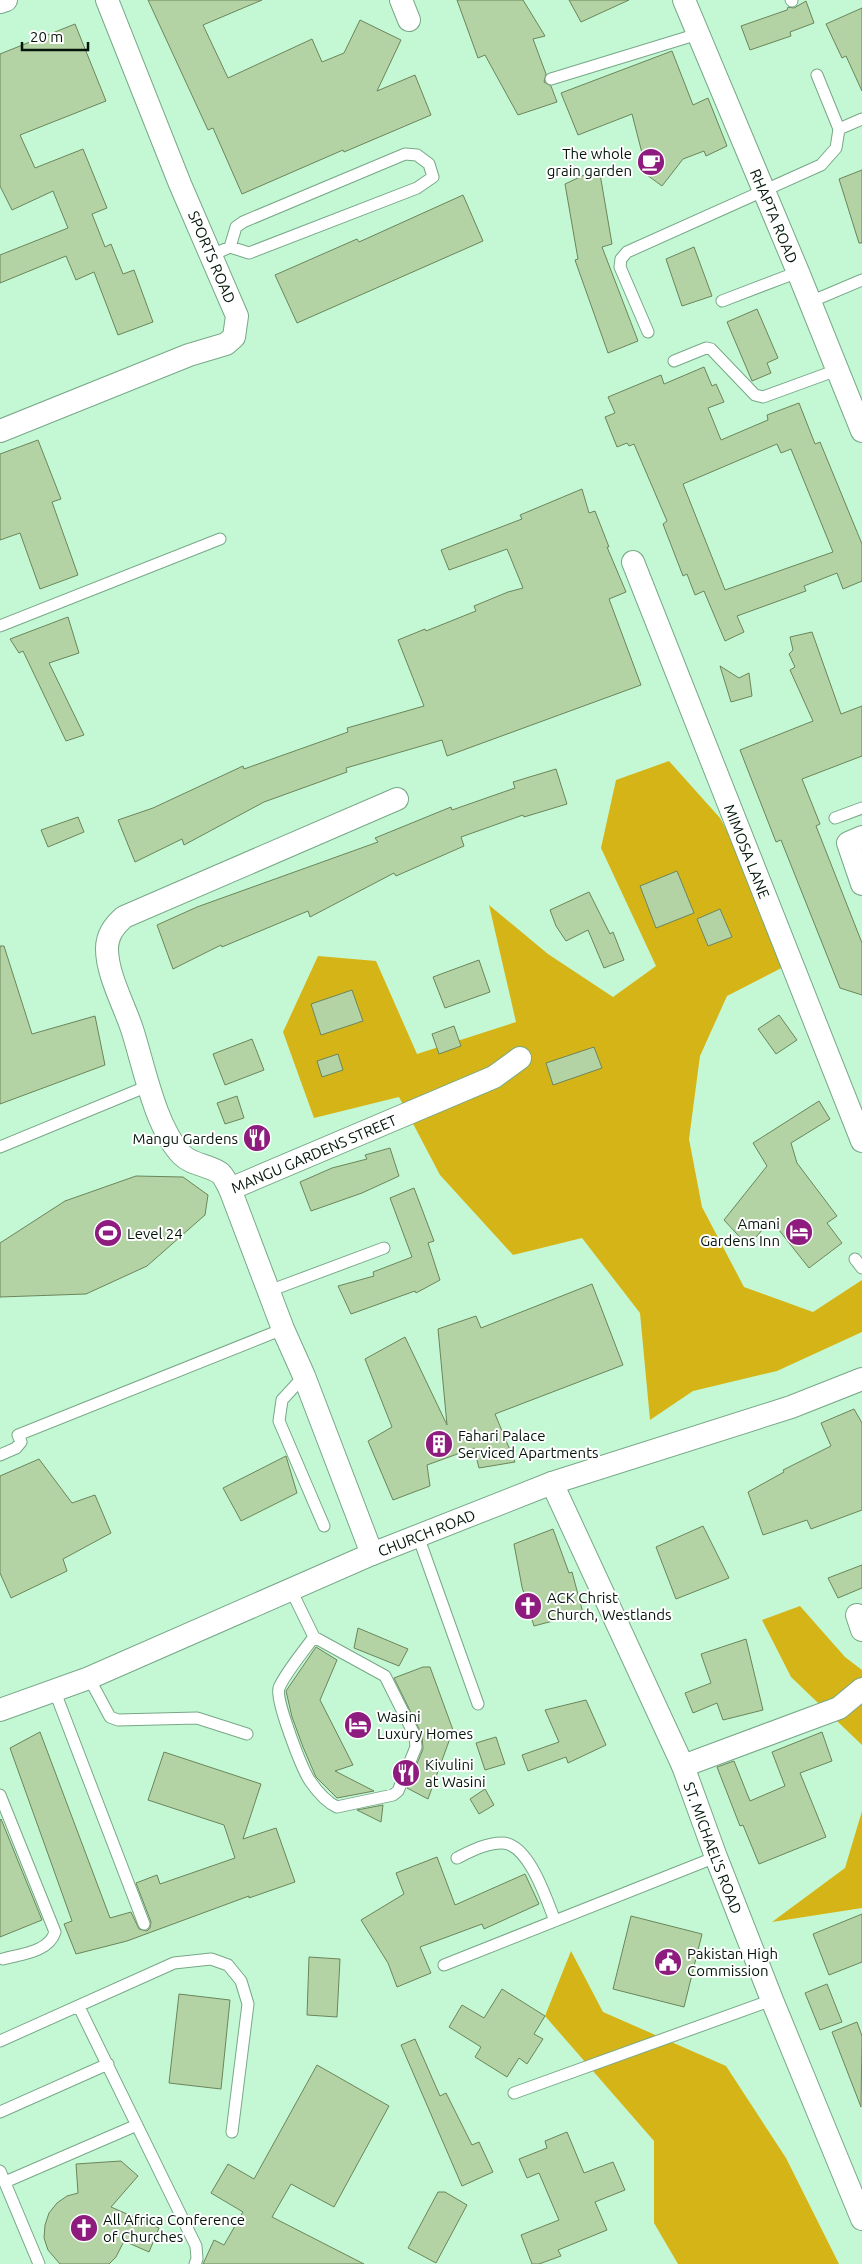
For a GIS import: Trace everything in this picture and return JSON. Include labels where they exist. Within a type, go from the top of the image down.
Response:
[{"type":"street","points":[[0,2],[6,0]]},
{"type":"street","name":"SPORTS ROAD","points":[[0,431],[189,355],[226,344],[234,337],[237,316],[221,251],[180,184],[107,0]]},
{"type":"street","name":"RHAPTA ROAD","points":[[684,0],[798,272],[862,431]]},
{"type":"street","name":"MIMOSA LANE","points":[[632,562],[862,1141]]},
{"type":"street","name":"MANGU GARDENS STREET","points":[[396,799],[124,917],[114,926],[107,949],[109,966],[132,1029],[148,1086],[169,1136],[183,1156],[220,1173],[230,1189],[494,1077],[520,1058]]},
{"type":"street","points":[[862,837],[848,843],[862,884]]},
{"type":"street","points":[[230,1189],[282,1329],[304,1376],[372,1554]]},
{"type":"street","name":"CHURCH ROAD","points":[[0,1710],[55,1692],[372,1554],[552,1483],[791,1407],[862,1379]]},
{"type":"street","name":"ST. MICHAEL'S ROAD","points":[[552,1483],[683,1766],[716,1857],[772,2000],[857,2190],[862,2219]]},
{"type":"street","points":[[683,1766],[839,1708],[862,1690]]},
{"type":"lane","points":[[551,80],[698,34]]},
{"type":"lane","points":[[648,332],[620,266],[621,260],[627,252],[822,165],[836,148],[839,129],[817,75]]},
{"type":"lane","points":[[839,129],[862,119]]},
{"type":"lane","points":[[405,154],[417,156],[429,164],[433,177],[417,188],[249,253],[221,251],[236,226],[243,222],[405,154]]},
{"type":"lane","points":[[722,301],[798,272]]},
{"type":"lane","points":[[810,302],[862,280]]},
{"type":"lane","points":[[674,361],[706,348],[711,349],[756,395],[763,398],[837,370]]},
{"type":"lane","points":[[0,626],[220,539]]},
{"type":"lane","points":[[835,818],[862,808]]},
{"type":"lane","points":[[0,1147],[148,1086]]},
{"type":"lane","points":[[269,1291],[384,1248]]},
{"type":"lane","points":[[0,1455],[19,1445],[21,1442],[18,1435],[282,1329]]},
{"type":"lane","points":[[304,1376],[282,1400],[279,1422],[324,1526]]},
{"type":"lane","points":[[418,1536],[478,1704]]},
{"type":"lane","points":[[290,1590],[314,1637],[385,1676],[415,1736],[416,1747],[398,1790],[393,1795],[337,1808],[327,1801],[309,1780],[287,1725],[278,1694],[281,1684],[314,1637]]},
{"type":"lane","points":[[89,1678],[110,1717],[118,1720],[197,1718],[247,1734]]},
{"type":"lane","points":[[55,1692],[144,1924]]},
{"type":"lane","points":[[0,1795],[55,1932],[52,1940],[43,1948],[3,1959]]},
{"type":"lane","points":[[457,1858],[481,1847],[504,1843],[519,1851],[537,1875],[555,1921]]},
{"type":"lane","points":[[444,1965],[716,1857]]},
{"type":"lane","points":[[0,2041],[174,1964],[211,1959],[228,1965],[241,1981],[248,2004],[232,2132]]},
{"type":"lane","points":[[514,2093],[772,2000]]},
{"type":"lane","points":[[79,2007],[196,2246],[198,2259],[194,2264]]},
{"type":"lane","points":[[0,2112],[108,2064]]},
{"type":"lane","points":[[5,2182],[137,2125]]},
{"type":"lane","points":[[0,2171],[39,2264]]},
{"type":"shaded area","points":[[669,761],[720,818],[797,960],[727,996],[700,1056],[689,1139],[702,1207],[744,1287],[813,1312],[862,1280],[862,1332],[777,1371],[693,1391],[650,1420],[640,1313],[582,1238],[513,1255],[440,1175],[399,1097],[314,1118],[283,1032],[318,956],[376,961],[417,1054],[516,1022],[489,905],[548,954],[613,997],[656,966],[601,848],[616,780]]},
{"type":"shaded area","points":[[800,1606],[845,1657],[862,1670],[862,1745],[791,1677],[762,1620]]},
{"type":"shaded area","points":[[862,1811],[862,1908],[772,1922],[845,1868]]},
{"type":"shaded area","points":[[571,1951],[603,2012],[726,2066],[786,2158],[839,2264],[678,2264],[654,2223],[654,2141],[545,2016]]},
{"type":"building","points":[[148,0],[262,0],[203,25],[228,78],[312,39],[322,62],[344,53],[360,20],[401,40],[377,91],[415,75],[431,115],[344,152],[343,150],[242,194],[213,128],[208,130]]},
{"type":"building","points":[[457,0],[523,0],[545,36],[533,39],[546,74],[544,82],[551,86],[557,102],[518,115],[485,55],[478,58]]},
{"type":"building","points":[[569,0],[629,0],[581,22]]},
{"type":"building","points":[[806,1],[814,23],[790,32],[791,36],[750,50],[741,26],[787,10],[788,7],[794,8]]},
{"type":"building","points":[[862,8],[862,91],[846,56],[842,58],[826,24]]},
{"type":"building","points":[[75,24],[106,101],[20,135],[35,168],[83,149],[107,208],[92,214],[105,247],[111,244],[123,274],[134,270],[153,322],[118,335],[94,272],[76,280],[66,256],[0,283],[0,255],[68,228],[53,191],[12,210],[0,186],[0,54]]},
{"type":"building","points":[[672,51],[693,105],[708,98],[727,146],[706,156],[704,151],[683,159],[662,186],[643,172],[647,160],[642,153],[632,114],[578,135],[561,93]]},
{"type":"building","points":[[599,168],[612,244],[602,247],[638,341],[608,353],[575,260],[578,259],[565,184]]},
{"type":"building","points":[[862,170],[862,243],[859,243],[839,179]]},
{"type":"building","points":[[463,195],[483,241],[297,323],[275,275],[357,239],[359,242]]},
{"type":"building","points":[[694,247],[712,296],[682,306],[666,259]]},
{"type":"building","points":[[757,309],[778,358],[767,363],[771,373],[752,381],[727,322]]},
{"type":"building","points":[[704,367],[712,386],[716,384],[724,402],[708,408],[721,440],[768,420],[767,415],[799,403],[815,444],[820,442],[862,544],[862,581],[843,589],[837,573],[804,586],[806,591],[737,616],[744,632],[725,641],[704,591],[695,595],[687,574],[683,576],[663,524],[667,521],[634,444],[629,446],[627,443],[617,447],[605,417],[615,413],[608,397],[661,375],[664,384]],"holes":[[[777,444],[781,453],[791,449],[833,552],[725,590],[683,484]]]},
{"type":"building","points":[[38,440],[61,499],[52,502],[78,575],[40,589],[20,533],[0,540],[0,454]]},
{"type":"building","points":[[582,489],[589,513],[595,511],[609,547],[607,547],[626,592],[609,599],[641,685],[447,756],[442,740],[346,768],[347,772],[264,802],[184,845],[182,839],[135,862],[118,820],[153,808],[243,766],[244,769],[348,732],[347,728],[424,706],[398,640],[476,611],[474,606],[523,588],[507,549],[449,570],[441,550],[522,519],[520,515]]},
{"type":"building","points":[[68,617],[79,653],[49,663],[84,735],[66,741],[23,651],[19,653],[10,639]]},
{"type":"building","points":[[812,632],[841,714],[862,706],[862,756],[802,779],[820,824],[816,826],[862,943],[862,995],[840,988],[781,840],[776,842],[740,750],[813,721],[790,670],[795,667],[789,654],[793,650],[790,637]]},
{"type":"building","points":[[720,666],[739,678],[749,673],[752,696],[731,702]]},
{"type":"building","points":[[556,769],[567,804],[524,817],[523,815],[461,837],[464,846],[396,876],[394,873],[310,917],[308,911],[222,947],[221,945],[173,969],[157,925],[197,907],[378,842],[375,838],[451,807],[452,810],[515,788],[513,782]]},
{"type":"building","points":[[78,817],[84,832],[48,847],[41,830]]},
{"type":"building","points":[[677,871],[694,913],[656,928],[640,886]]},
{"type":"building","points":[[589,892],[610,934],[613,932],[624,960],[604,968],[588,930],[566,941],[556,926],[550,910]]},
{"type":"building","points":[[720,909],[732,937],[708,946],[697,919]]},
{"type":"building","points":[[0,946],[4,946],[32,1034],[95,1016],[105,1065],[0,1104]]},
{"type":"building","points":[[479,960],[490,992],[445,1008],[433,977]]},
{"type":"building","points":[[352,990],[363,1021],[321,1035],[311,1004]]},
{"type":"building","points":[[779,1015],[797,1040],[776,1054],[758,1029]]},
{"type":"building","points":[[454,1026],[461,1046],[439,1054],[432,1034]]},
{"type":"building","points":[[252,1039],[264,1070],[225,1085],[213,1054]]},
{"type":"building","points":[[594,1047],[602,1068],[553,1085],[546,1063]]},
{"type":"building","points":[[338,1054],[343,1070],[322,1077],[317,1061]]},
{"type":"building","points":[[237,1096],[244,1118],[225,1124],[217,1103]]},
{"type":"building","points":[[819,1101],[830,1119],[791,1143],[797,1163],[837,1216],[827,1223],[842,1243],[809,1268],[771,1220],[748,1246],[724,1220],[767,1166],[753,1143]]},
{"type":"building","points":[[390,1148],[399,1176],[362,1193],[311,1211],[300,1182],[332,1168],[367,1159],[365,1155]]},
{"type":"building","points":[[136,1176],[183,1177],[208,1195],[205,1215],[147,1266],[86,1294],[0,1297],[0,1243],[65,1201]]},
{"type":"building","points":[[414,1188],[434,1241],[428,1243],[440,1280],[416,1293],[415,1291],[351,1314],[338,1286],[374,1276],[373,1272],[412,1257],[390,1198]]},
{"type":"building","points":[[592,1284],[623,1365],[495,1414],[515,1462],[479,1468],[474,1448],[427,1465],[430,1486],[393,1500],[368,1441],[392,1427],[365,1359],[405,1337],[447,1425],[438,1329],[476,1316],[481,1328]]},
{"type":"building","points":[[854,1409],[862,1423],[862,1510],[811,1529],[807,1520],[763,1535],[748,1492],[784,1472],[783,1470],[831,1446],[821,1423]]},
{"type":"building","points":[[286,1456],[297,1493],[241,1521],[223,1488]]},
{"type":"building","points":[[39,1459],[72,1503],[95,1495],[111,1533],[63,1559],[67,1571],[11,1598],[0,1573],[0,1476]]},
{"type":"building","points":[[703,1526],[729,1578],[676,1599],[656,1547]]},
{"type":"building","points":[[553,1529],[569,1573],[572,1572],[583,1613],[534,1626],[522,1587],[514,1544]]},
{"type":"building","points":[[862,1565],[862,1588],[838,1598],[828,1578]]},
{"type":"building","points":[[358,1628],[408,1649],[399,1666],[354,1648]]},
{"type":"building","points":[[746,1639],[763,1710],[723,1720],[717,1703],[693,1713],[685,1693],[711,1683],[701,1654]]},
{"type":"building","points":[[316,1647],[337,1660],[320,1700],[353,1765],[335,1771],[374,1791],[337,1798],[316,1777],[303,1747],[292,1717],[286,1691]]},
{"type":"building","points":[[423,1667],[430,1667],[453,1730],[428,1799],[407,1788],[423,1749],[422,1735],[394,1678]]},
{"type":"building","points":[[586,1700],[606,1745],[568,1763],[566,1757],[528,1771],[522,1755],[559,1742],[545,1710]]},
{"type":"building","points":[[40,1732],[110,1918],[131,1912],[139,1929],[147,1931],[150,1928],[151,1922],[136,1883],[157,1875],[160,1884],[235,1858],[224,1825],[148,1800],[164,1752],[261,1784],[243,1839],[276,1828],[295,1882],[249,1898],[249,1896],[127,1941],[76,1954],[64,1924],[72,1921],[10,1748]]},
{"type":"building","points":[[822,1732],[832,1761],[800,1773],[826,1837],[759,1864],[743,1825],[740,1826],[717,1767],[734,1761],[750,1801],[785,1786],[772,1752]]},
{"type":"building","points":[[496,1737],[505,1764],[485,1770],[476,1743]]},
{"type":"building","points":[[485,1789],[494,1805],[479,1814],[470,1799]]},
{"type":"building","points":[[383,1805],[381,1822],[357,1810]]},
{"type":"building","points":[[0,1820],[42,1920],[0,1937]]},
{"type":"building","points":[[437,1857],[455,1905],[525,1874],[539,1904],[484,1929],[482,1924],[420,1947],[431,1973],[397,1987],[388,1963],[361,1920],[404,1894],[396,1873]]},
{"type":"building","points":[[862,1914],[862,1962],[829,1975],[813,1934]]},
{"type":"building","points":[[631,1916],[702,1934],[684,2007],[613,1989]]},
{"type":"building","points":[[309,1957],[340,1959],[337,2017],[307,2015]]},
{"type":"building","points":[[827,1984],[842,2022],[820,2030],[805,1993]]},
{"type":"building","points":[[502,1989],[545,2016],[534,2034],[543,2039],[527,2064],[519,2058],[507,2077],[475,2057],[481,2047],[449,2027],[462,2005],[484,2018]]},
{"type":"building","points":[[179,1994],[230,2000],[221,2089],[169,2083]]},
{"type":"building","points":[[857,2022],[862,2036],[861,2107],[832,2032]]},
{"type":"building","points":[[415,2039],[440,2096],[446,2093],[472,2145],[479,2142],[493,2172],[462,2186],[401,2045]]},
{"type":"building","points":[[317,2065],[389,2106],[334,2207],[291,2184],[272,2217],[364,2264],[203,2264],[214,2240],[224,2245],[243,2212],[211,2193],[228,2164],[254,2179]]},
{"type":"building","points":[[567,2132],[584,2173],[613,2162],[625,2190],[595,2202],[607,2230],[558,2250],[561,2256],[539,2264],[532,2264],[521,2235],[559,2220],[539,2173],[527,2178],[519,2159],[547,2148],[545,2141]]},
{"type":"building","name":"All Africa Conference of Churches","points":[[121,2161],[138,2176],[111,2207],[159,2228],[149,2252],[124,2241],[116,2257],[109,2264],[60,2264],[48,2250],[44,2238],[45,2225],[49,2213],[57,2203],[67,2196],[78,2193],[76,2164]]},
{"type":"building","points":[[438,2192],[445,2192],[467,2205],[436,2263],[408,2248]]},
{"type":"place","name":"The whole grain garden","points":[[651,162]]},
{"type":"place","name":"Mangu Gardens","points":[[257,1138]]},
{"type":"place","name":"Amani Gardens Inn","points":[[799,1232]]},
{"type":"place","name":"Level 24","points":[[108,1233]]},
{"type":"place","name":"Fahari Palace Serviced Apartments","points":[[439,1444]]},
{"type":"place","name":"ACK Christ Church, Westlands","points":[[528,1606]]},
{"type":"place","name":"Wasini Luxury Homes","points":[[358,1725]]},
{"type":"place","name":"Kivulini at Wasini","points":[[406,1773]]},
{"type":"place","name":"Pakistan High Commission","points":[[668,1962]]},
{"type":"place","name":"All Africa Conference of Churches","points":[[84,2228]]}]
